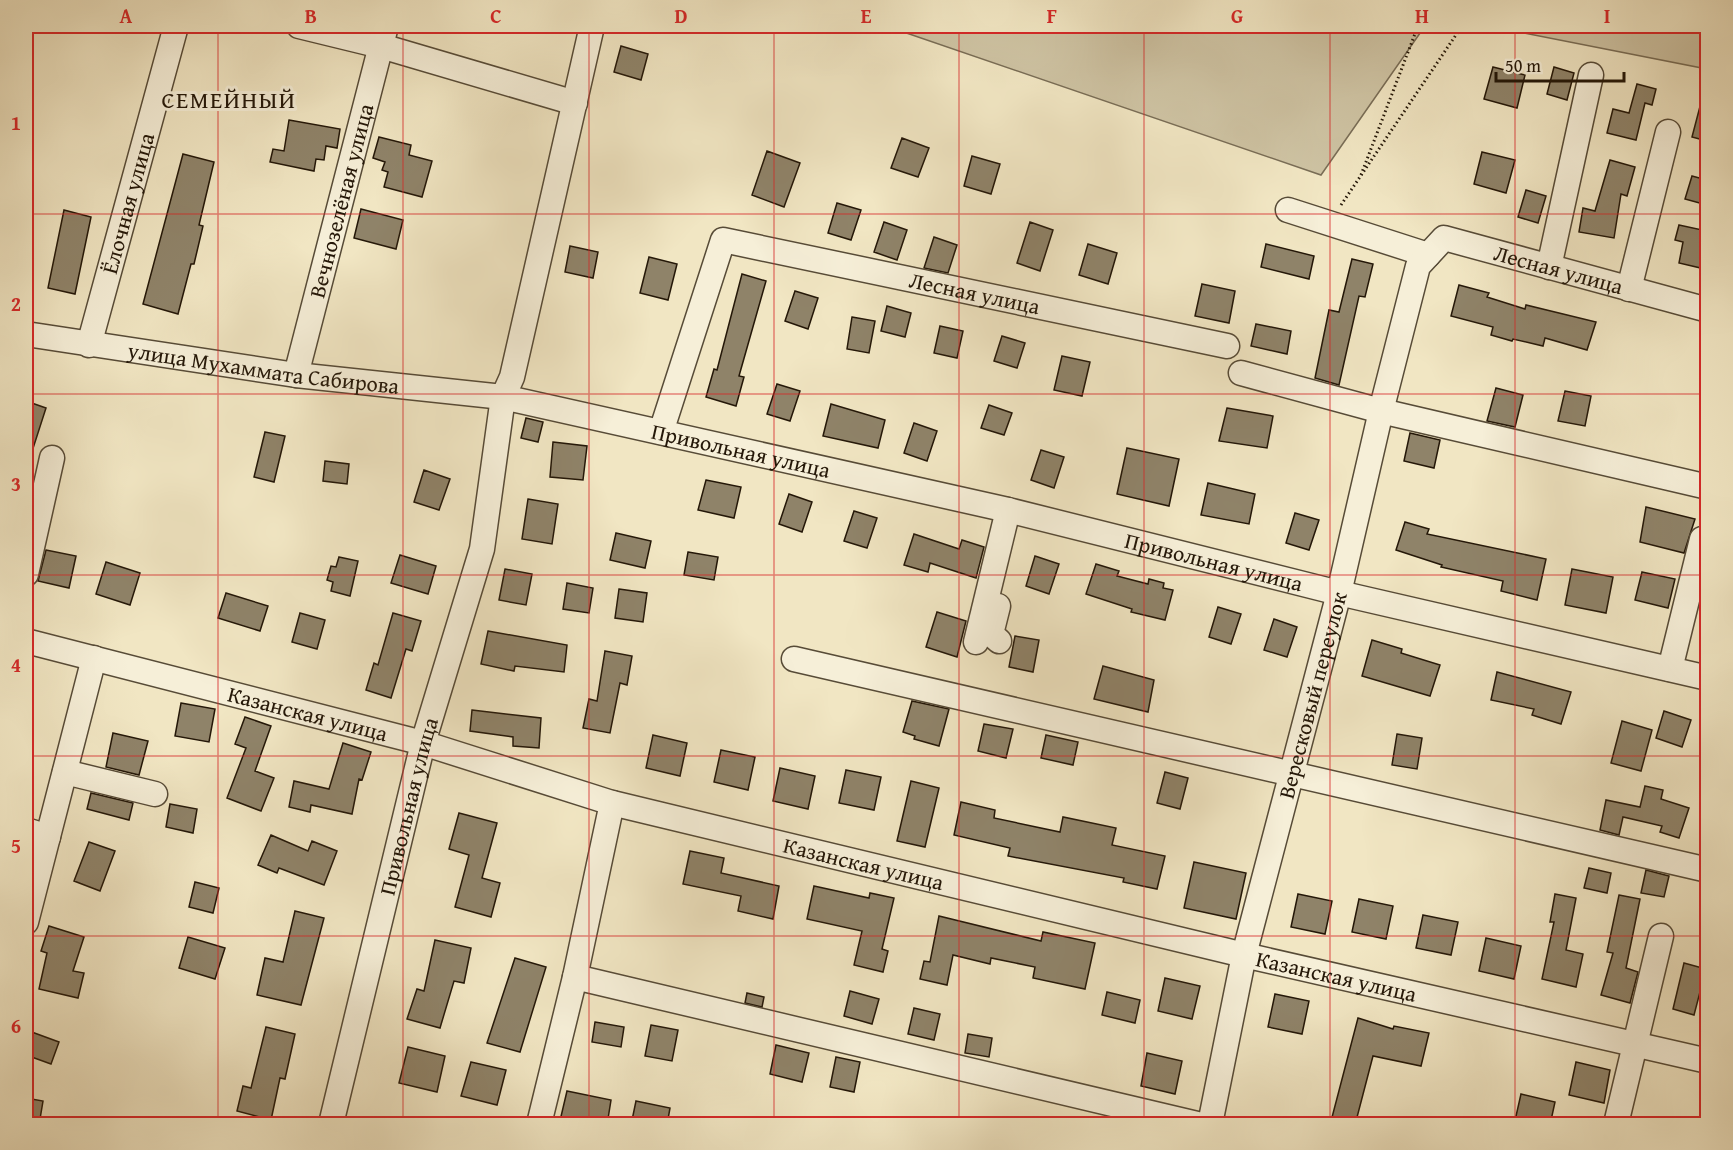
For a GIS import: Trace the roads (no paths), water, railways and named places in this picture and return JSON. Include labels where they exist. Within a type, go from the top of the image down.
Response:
[{"type":"street","name":"Ёлочная улица","points":[[89,345],[176,26]]},
{"type":"street","points":[[299,26],[384,36],[576,103]]},
{"type":"street","points":[[503,397],[512,377],[592,26]]},
{"type":"street","name":"Вечнозелёная улица","points":[[296,375],[384,36]]},
{"type":"street","points":[[1549,267],[1591,75]]},
{"type":"street","points":[[1629,289],[1668,132]]},
{"type":"street","points":[[1288,210],[1423,260]]},
{"type":"street","name":"Лесная улица","points":[[1423,260],[1444,238],[1707,310]]},
{"type":"street","name":"Лесная улица","points":[[661,432],[723,240],[1227,346]]},
{"type":"street","name":"Вересковый переулок","points":[[1209,1125],[1244,955],[1340,593],[1381,411],[1423,260]]},
{"type":"street","name":"улица Мухаммата Сабирова","points":[[26,334],[296,375],[503,397]]},
{"type":"street","points":[[1241,373],[1381,411],[1707,487]]},
{"type":"street","name":"Привольная улица","points":[[331,1125],[423,743],[482,549],[503,397],[1013,511],[1340,593],[1707,678]]},
{"type":"street","points":[[26,574],[52,458]]},
{"type":"street","points":[[987,642],[992,634],[1013,511]]},
{"type":"street","points":[[1670,669],[1702,539]]},
{"type":"street","name":"Казанская улица","points":[[26,641],[423,743],[612,803],[1244,955],[1707,1061]]},
{"type":"street","points":[[26,921],[94,658]]},
{"type":"street","points":[[795,659],[1292,776],[1707,870]]},
{"type":"street","points":[[65,772],[155,794]]},
{"type":"street","points":[[539,1125],[575,976],[612,803]]},
{"type":"street","points":[[26,830],[48,837]]},
{"type":"street","points":[[1616,1125],[1661,936]]},
{"type":"street","points":[[575,976],[1197,1125]]},
{"type":"district","name":"СЕМЕЙНЫЙ","points":[[229,100]]}]
